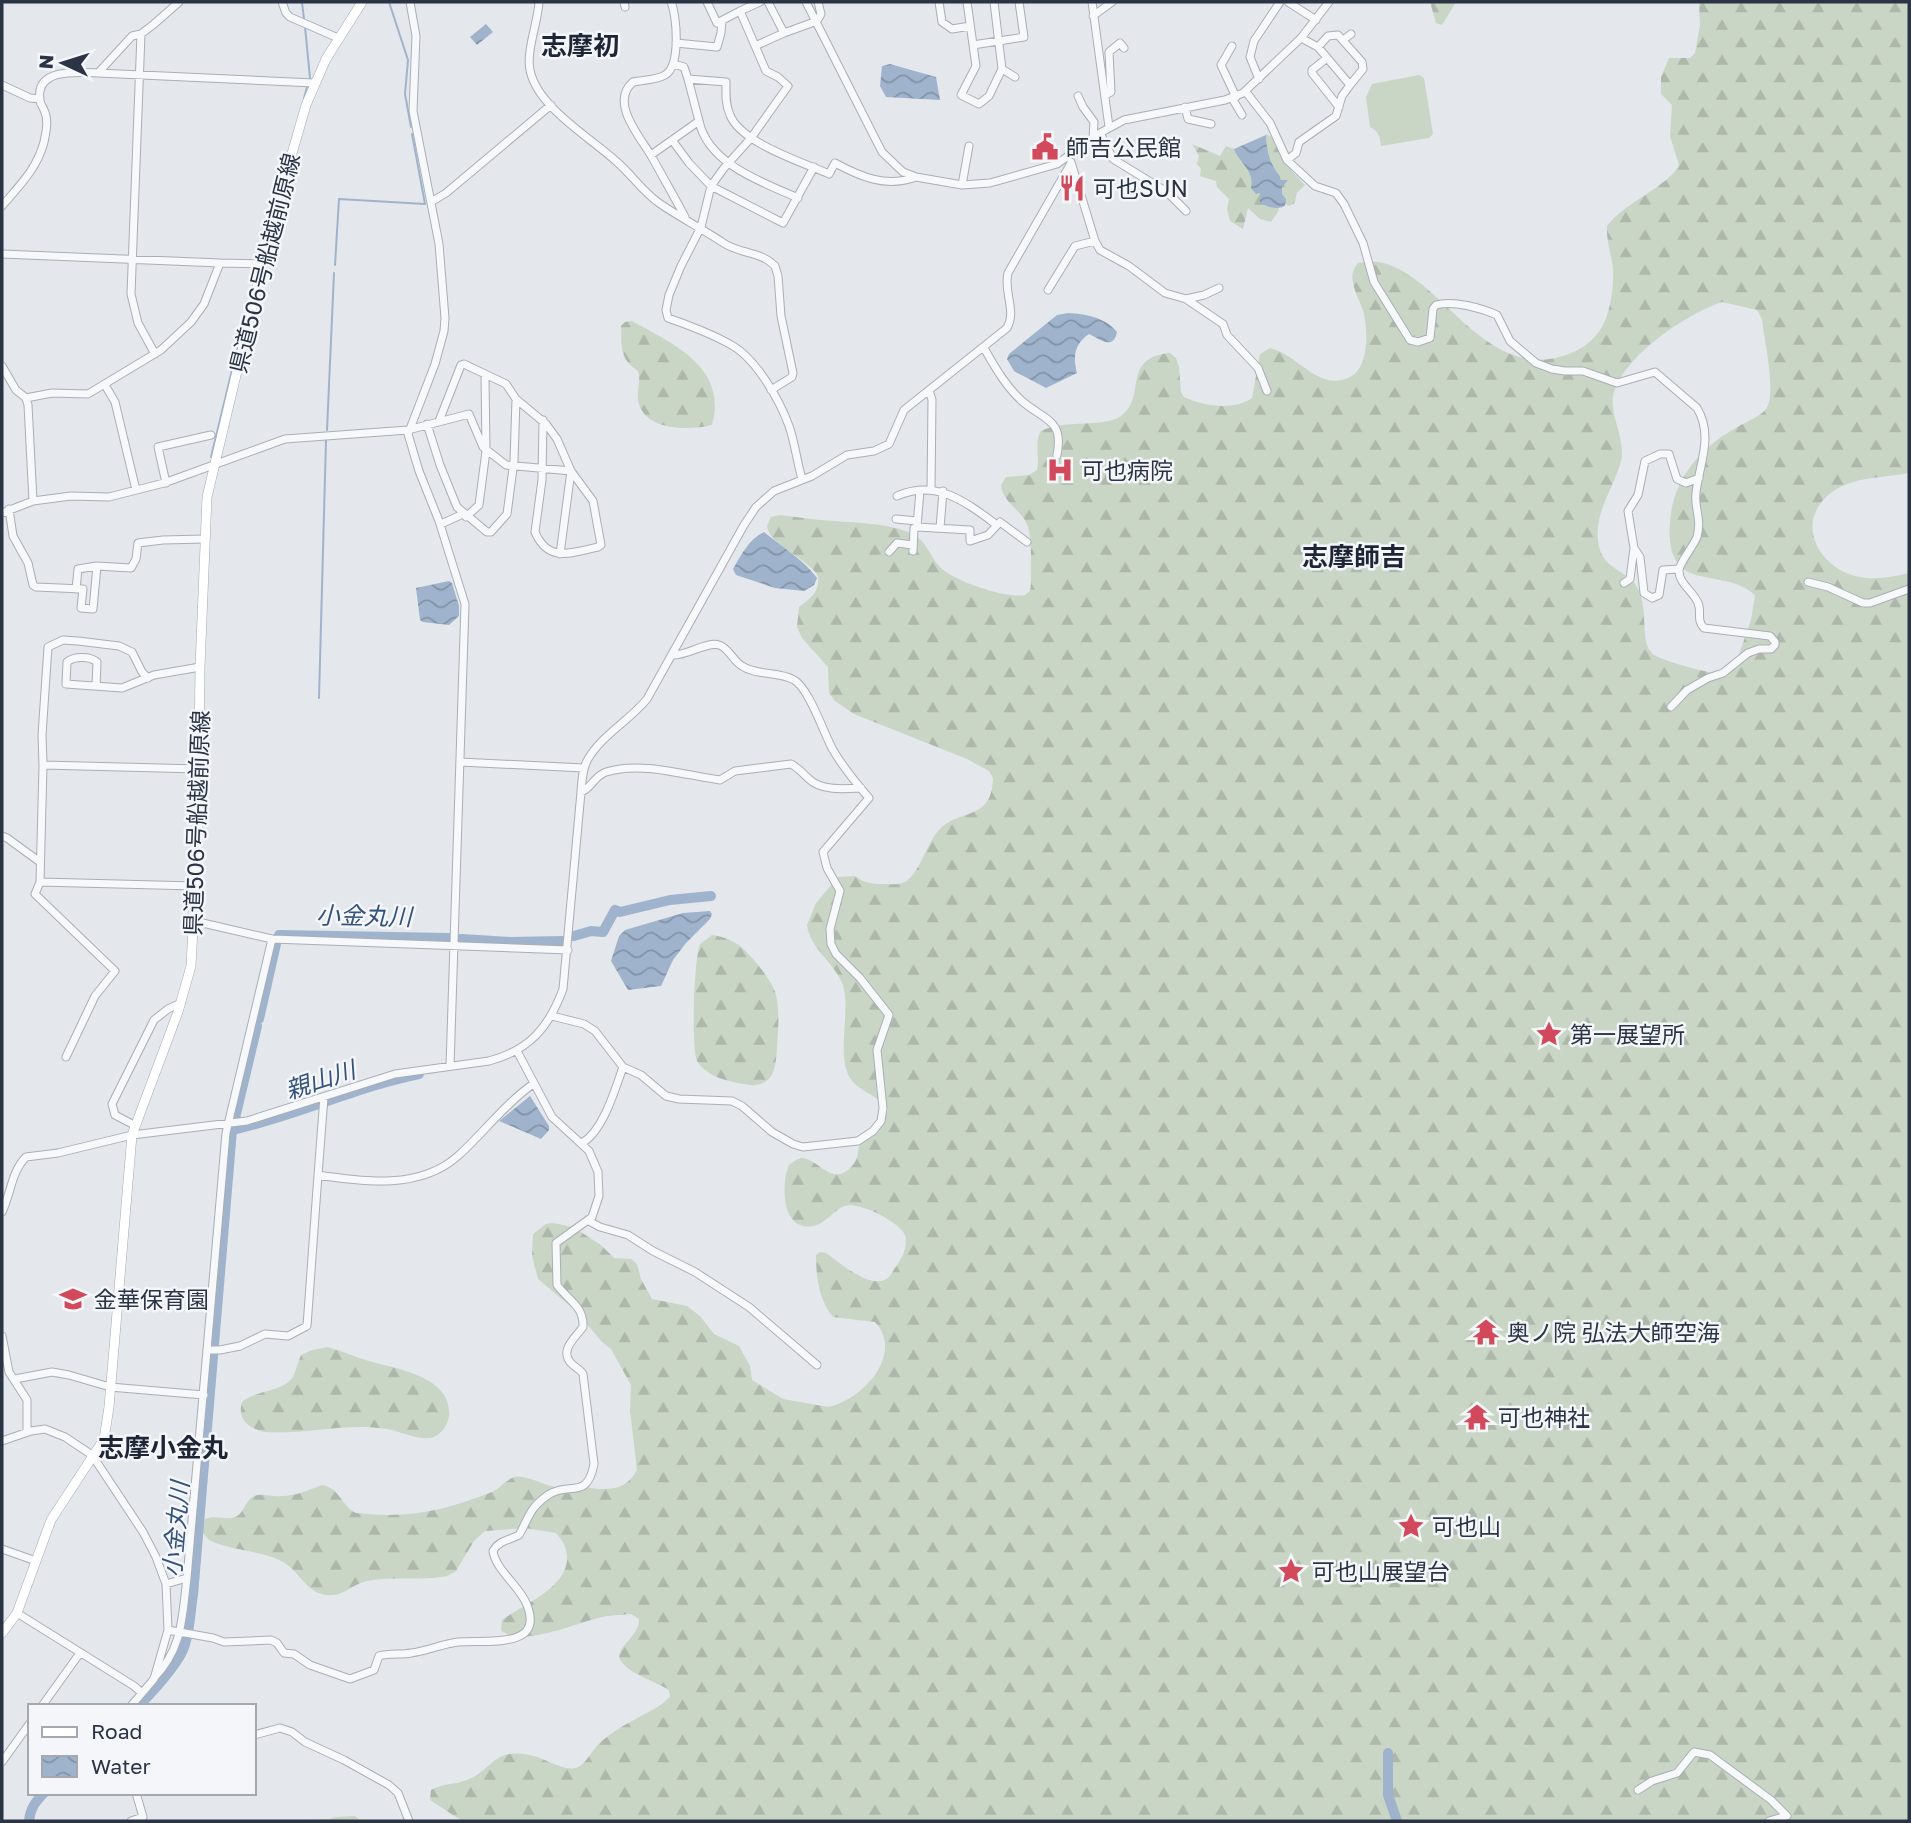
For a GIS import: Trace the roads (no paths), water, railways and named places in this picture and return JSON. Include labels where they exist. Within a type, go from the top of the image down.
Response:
[{"type":"main road","name":"県道506号船越前原線","points":[[2,1633],[17,1613],[51,1520],[104,1439],[132,1135],[181,1003],[191,966],[208,497],[310,83],[362,2]]},
{"type":"street","points":[[99,73],[132,36],[141,34],[179,2]]},
{"type":"street","points":[[282,2],[290,17],[338,38]]},
{"type":"street","points":[[410,2],[416,36],[413,111],[439,243],[444,331],[430,377],[408,430],[464,604],[450,1066]]},
{"type":"street","points":[[539,2],[529,69],[538,89],[551,105],[577,130],[618,162],[648,195],[729,247],[770,261],[777,270],[781,316],[793,373],[792,377],[772,390]]},
{"type":"street","points":[[671,2],[676,12],[673,64],[664,76],[633,82],[625,92],[626,113],[685,218]]},
{"type":"street","points":[[707,2],[717,23],[760,2]]},
{"type":"street","points":[[768,2],[784,33]]},
{"type":"street","points":[[806,2],[882,152],[903,172],[962,185],[990,183],[1071,159]]},
{"type":"street","points":[[755,46],[817,21],[821,15],[818,2]]},
{"type":"street","points":[[939,2],[942,22],[952,29],[970,26]]},
{"type":"street","points":[[967,2],[976,66],[961,94],[979,104],[989,96],[1002,69],[993,2]]},
{"type":"street","points":[[973,45],[1024,37],[1019,2]]},
{"type":"street","points":[[1091,2],[1109,127]]},
{"type":"street","points":[[1093,16],[1112,2]]},
{"type":"street","points":[[1259,79],[1250,57],[1254,41],[1280,2]]},
{"type":"street","points":[[1288,2],[1316,20]]},
{"type":"street","points":[[2,1212],[16,1170],[26,1157],[58,1153],[132,1135],[247,1121],[324,1100],[395,1074],[489,1061],[517,1051],[536,1035],[552,1016],[563,989],[581,792],[587,759],[603,740],[647,699],[756,507],[774,491],[813,476],[847,455],[874,451],[889,444],[904,410],[1007,328],[1012,314],[1006,286],[1008,273],[1071,159],[1096,135],[1133,117],[1234,97],[1246,92],[1301,38],[1329,2]]},
{"type":"street","points":[[740,11],[766,71],[788,86],[751,138],[711,186],[701,227],[671,288],[666,305],[667,315],[733,346],[749,360],[772,390],[788,423],[802,479]]},
{"type":"street","points":[[676,43],[717,47],[722,21]]},
{"type":"street","points":[[1343,40],[1351,33]]},
{"type":"street","points":[[141,34],[132,304],[138,323],[155,354]]},
{"type":"street","points":[[1287,160],[1296,153],[1299,142],[1336,116],[1342,96],[1363,69],[1362,62],[1338,35],[1328,36],[1318,47]]},
{"type":"street","points":[[1301,38],[1318,47],[1350,85]]},
{"type":"street","points":[[1105,95],[1111,92],[1109,52],[1120,43],[1124,48]]},
{"type":"street","points":[[1232,46],[1221,65],[1242,116]]},
{"type":"street","points":[[1327,58],[1312,70],[1312,74],[1339,107]]},
{"type":"street","points":[[673,64],[684,67],[702,132],[728,163],[797,198]]},
{"type":"street","points":[[1002,69],[1015,77]]},
{"type":"street","points":[[2,206],[32,171],[42,149],[47,121],[40,99],[40,87],[52,74],[99,73],[310,83]]},
{"type":"street","points":[[688,79],[726,82],[726,102],[731,118],[751,138],[829,174],[835,163],[859,176],[876,181],[896,182],[916,177]]},
{"type":"street","points":[[2,85],[30,98],[40,99]]},
{"type":"street","points":[[1246,92],[1270,124],[1287,160],[1315,187],[1336,193],[1363,243],[1374,282],[1410,340],[1418,342],[1430,338],[1433,309],[1441,303],[1473,308],[1497,315],[1510,341],[1536,363],[1552,369],[1583,370],[1617,383],[1655,372],[1697,408],[1702,416],[1706,440],[1696,493],[1700,514],[1693,548],[1679,569],[1682,580],[1699,604],[1699,621],[1704,628],[1770,636],[1775,645],[1771,649],[1748,653],[1723,673],[1708,678],[1687,691],[1671,707]]},
{"type":"street","points":[[1078,96],[1094,122],[1096,135],[1113,159],[1167,192],[1186,211]]},
{"type":"street","points":[[431,202],[551,105]]},
{"type":"street","points":[[1185,107],[1188,119],[1211,124]]},
{"type":"street","points":[[651,155],[699,121]]},
{"type":"street","points":[[672,140],[711,186],[783,223],[814,167]]},
{"type":"street","points":[[962,185],[969,146]]},
{"type":"street","points":[[1071,159],[1100,250],[1129,266],[1166,293],[1186,299],[1223,324],[1227,335],[1258,368],[1267,391]]},
{"type":"street","points":[[1048,290],[1075,246],[1095,241]]},
{"type":"street","points":[[2,254],[264,264]]},
{"type":"street","points":[[26,398],[52,393],[88,394],[155,354],[174,340],[204,304],[220,263]]},
{"type":"street","points":[[1186,299],[1219,288]]},
{"type":"street","points":[[984,348],[1004,382],[1022,401],[1054,425],[1060,435],[1057,455]]},
{"type":"street","points":[[439,421],[461,365],[506,384],[516,399],[543,420],[557,439],[571,471],[593,500],[601,545],[560,554],[544,548],[535,532],[542,467],[543,420]]},
{"type":"street","points":[[2,366],[16,390],[26,398],[33,501]]},
{"type":"street","points":[[440,524],[465,515],[479,505],[486,451],[485,375]]},
{"type":"street","points":[[105,385],[115,402],[136,490]]},
{"type":"street","points":[[929,390],[932,400],[931,489]]},
{"type":"street","points":[[427,424],[457,508],[486,532],[491,533],[507,514],[513,466],[516,399]]},
{"type":"street","points":[[97,566],[93,609],[82,608],[83,589],[33,585],[28,563],[13,536],[6,511],[33,501],[71,496],[109,496],[166,483],[285,439],[408,430],[469,414],[478,440],[486,451],[499,461],[513,466],[571,471]]},
{"type":"street","points":[[166,483],[158,447],[211,435]]},
{"type":"street","points":[[1625,583],[1630,579],[1634,548],[1628,511],[1638,495],[1645,461],[1660,454],[1668,454],[1677,479],[1686,483],[1699,478]]},
{"type":"street","points":[[560,554],[571,471]]},
{"type":"street","points":[[889,552],[897,543],[913,548],[920,490]]},
{"type":"street","points":[[897,496],[920,490],[943,491],[997,525]]},
{"type":"street","points":[[940,528],[943,491]]},
{"type":"street","points":[[896,519],[940,528],[970,530],[970,541],[988,535],[1000,522],[1027,542]]},
{"type":"street","points":[[76,589],[78,569],[97,566],[131,568],[136,559],[138,543],[205,539]]},
{"type":"street","points":[[1634,548],[1640,557],[1644,593],[1648,597],[1659,595],[1665,569],[1679,569]]},
{"type":"street","points":[[1808,582],[1828,587],[1863,603],[1909,589]]},
{"type":"street","points":[[66,1057],[95,996],[115,971],[35,894],[40,882],[42,724],[47,647],[63,640],[129,649],[148,678]]},
{"type":"street","points":[[552,1016],[584,1024],[595,1031],[623,1067],[641,1075],[666,1096],[732,1101],[742,1106],[772,1132],[793,1144],[803,1147],[858,1142],[881,1121],[883,1108],[877,1050],[888,1016],[860,978],[836,954],[831,944],[832,920],[840,891],[827,868],[823,852],[869,798],[834,751],[800,685],[794,680],[744,667],[719,645],[686,655],[672,655]]},
{"type":"street","points":[[96,686],[97,662],[93,659],[72,658],[67,662],[66,684],[122,688],[148,678],[201,667]]},
{"type":"street","points":[[460,762],[584,768]]},
{"type":"street","points":[[581,792],[587,790],[596,777],[622,769],[651,769],[720,780],[735,771],[791,764],[799,767],[811,781],[833,789],[860,788]]},
{"type":"street","points":[[43,765],[199,769]]},
{"type":"street","points":[[2,836],[40,862]]},
{"type":"street","points":[[40,882],[195,886]]},
{"type":"street","points":[[194,921],[272,939],[568,950]]},
{"type":"street","points":[[133,1704],[172,1657],[179,1632],[187,1578],[209,1350],[226,1133],[272,939]]},
{"type":"street","points":[[134,1125],[115,1115],[112,1104],[155,1020],[181,1003]]},
{"type":"street","points":[[168,1630],[213,1638],[224,1643],[271,1640],[284,1653],[294,1654],[310,1665],[350,1679],[374,1671],[377,1658],[384,1654],[397,1656],[462,1642],[509,1640],[522,1634],[528,1626],[530,1615],[527,1605],[518,1588],[497,1562],[493,1551],[507,1539],[519,1535],[529,1513],[550,1493],[572,1490],[588,1482],[594,1464],[583,1374],[569,1361],[567,1353],[573,1339],[583,1327],[584,1319],[577,1304],[557,1285],[555,1250],[556,1243],[589,1221],[594,1213],[601,1186],[595,1163],[582,1143],[568,1134],[552,1117],[517,1051]]},
{"type":"street","points":[[582,1143],[598,1128],[623,1067]]},
{"type":"street","points":[[318,1175],[389,1182],[428,1173],[460,1154],[498,1113],[533,1084]]},
{"type":"street","points":[[209,1350],[251,1343],[265,1335],[288,1336],[307,1326],[324,1100]]},
{"type":"street","points":[[589,1221],[628,1235],[730,1294],[817,1364]]},
{"type":"street","points":[[2,1336],[9,1372],[27,1400],[27,1432]]},
{"type":"street","points":[[15,1379],[52,1372],[110,1387],[204,1395]]},
{"type":"street","points":[[2,1441],[45,1429],[65,1437],[92,1455],[143,1532],[166,1584],[168,1630],[154,1679]]},
{"type":"street","points":[[2,1549],[36,1561]]},
{"type":"street","points":[[166,1584],[187,1578]]},
{"type":"street","points":[[17,1613],[142,1693]]},
{"type":"street","points":[[43,1704],[80,1653]]},
{"type":"street","points":[[2,1762],[28,1726]]},
{"type":"street","points":[[256,1734],[280,1728],[292,1732],[305,1742],[389,1785],[398,1793],[409,1821]]},
{"type":"street","points":[[1638,1790],[1652,1781],[1677,1773],[1694,1752],[1701,1751],[1771,1800],[1787,1816],[1785,1819],[1769,1821]]},
{"type":"street","points":[[131,1821],[144,1819],[137,1795]]},
{"type":"water","points":[[486,24],[493,32],[477,45],[470,37]]},
{"type":"water","points":[[890,64],[936,77],[940,100],[886,97],[880,86],[882,66]]},
{"type":"water","points":[[1266,135],[1271,162],[1280,180],[1288,180],[1282,187],[1282,194],[1286,199],[1285,206],[1282,207],[1272,208],[1260,203],[1260,193],[1256,194],[1251,188],[1249,171],[1234,149]]},
{"type":"water","points":[[1057,315],[1088,315],[1101,320],[1117,332],[1115,338],[1106,342],[1089,334],[1080,342],[1076,351],[1077,373],[1046,388],[1014,371],[1007,359],[1009,354]]},
{"type":"water","points":[[764,532],[812,571],[817,578],[814,585],[804,591],[775,588],[736,575],[733,569],[742,553]]},
{"type":"water","points":[[449,581],[459,606],[459,616],[449,625],[420,620],[416,588]]},
{"type":"water","points":[[710,911],[710,919],[673,960],[661,986],[628,990],[611,961],[619,936],[625,930],[683,913]]},
{"type":"water","points":[[530,1096],[549,1126],[541,1139],[499,1121]]},
{"type":"waterway","points":[[302,2],[304,19]]},
{"type":"waterway","points":[[389,2],[408,60],[405,94],[411,127]]},
{"type":"waterway","points":[[305,27],[310,78]]},
{"type":"waterway","points":[[304,98],[307,87]]},
{"type":"waterway","points":[[335,265],[339,199],[425,204],[412,134]]},
{"type":"waterway","points":[[327,430],[334,273]]},
{"type":"waterway","points":[[211,457],[243,325]]},
{"type":"waterway","points":[[319,698],[326,440]]},
{"type":"waterway","name":"小金丸川","points":[[574,936],[591,931],[603,932],[615,910],[620,912],[670,900],[711,896]]},
{"type":"waterway","name":"小金丸川","points":[[279,935],[449,938]]},
{"type":"waterway","name":"小金丸川","points":[[461,939],[563,941]]},
{"type":"waterway","name":"小金丸川","points":[[259,1019],[276,944]]},
{"type":"waterway","name":"小金丸川","points":[[235,1118],[257,1026]]},
{"type":"waterway","name":"小金丸川","points":[[140,1704],[175,1664],[183,1650],[188,1630],[232,1130],[419,1074]]},
{"type":"waterway","points":[[1388,1753],[1388,1795],[1397,1821]]},
{"type":"waterway","name":"小金丸川","points":[[29,1821],[30,1813],[42,1795]]},
{"type":"place","name":"師吉公民館","points":[[1045,147]]},
{"type":"place","name":"可也SUN","points":[[1072,188]]},
{"type":"place","name":"可也病院","points":[[1060,470]]},
{"type":"place","name":"第一展望所","points":[[1549,1034]]},
{"type":"place","name":"金華保育園","points":[[73,1299]]},
{"type":"place","name":"奥ノ院 弘法大師空海","points":[[1486,1332]]},
{"type":"place","name":"可也神社","points":[[1477,1417]]},
{"type":"place","name":"可也山","points":[[1411,1526]]},
{"type":"place","name":"可也山展望台","points":[[1291,1571]]},
{"type":"district","name":"志摩初","points":[[580,45]]},
{"type":"district","name":"志摩師吉","points":[[1354,556]]},
{"type":"district","name":"志摩小金丸","points":[[163,1447]]},
{"type":"water label","name":"親山川","points":[[320,1079]]}]
